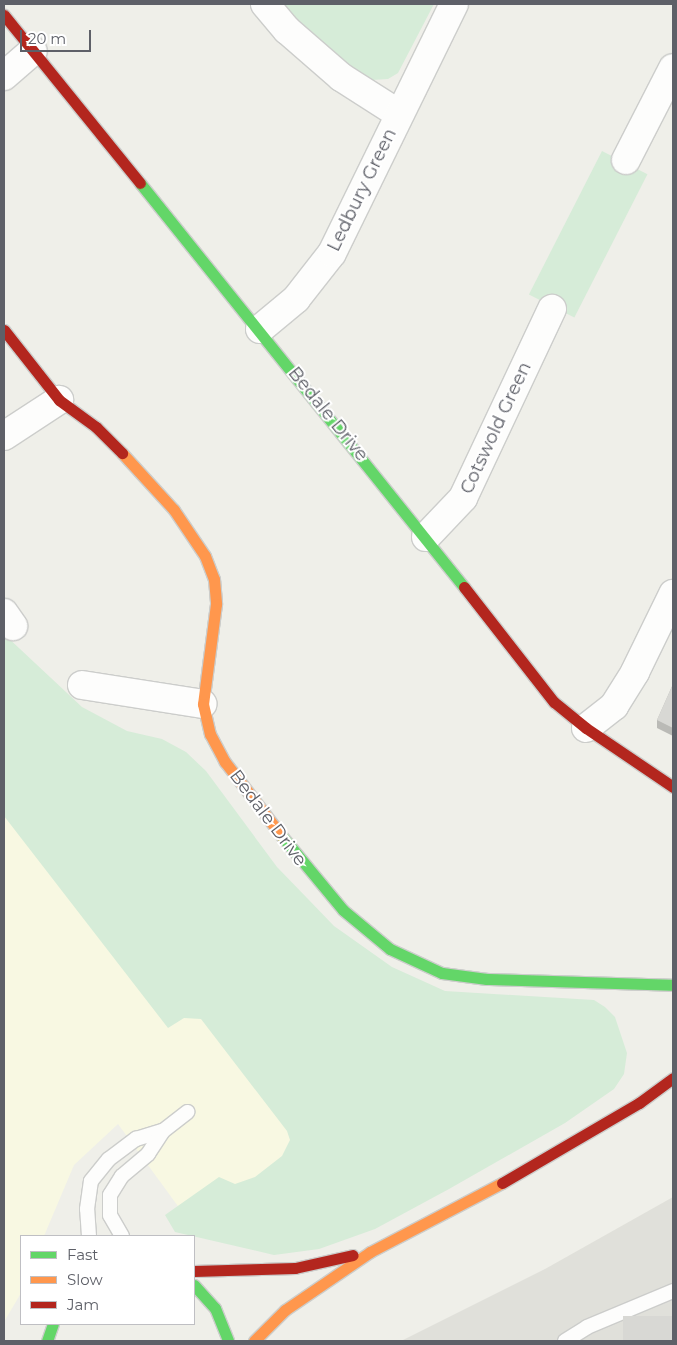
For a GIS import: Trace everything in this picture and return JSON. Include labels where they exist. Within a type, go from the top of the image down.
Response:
[{"type":"street","name":"Ledbury Green","points":[[265,4],[287,30],[342,77],[399,114]]},
{"type":"street","name":"Ledbury Green","points":[[260,330],[296,299],[332,253],[354,214],[399,114],[454,4]]},
{"type":"street","name":"Bedale Drive","points":[[4,15],[426,537],[525,669],[554,702],[586,728],[673,787]]},
{"type":"street","points":[[4,76],[33,51]]},
{"type":"street","points":[[626,160],[673,68]]},
{"type":"street","name":"Cotswold Green","points":[[426,537],[463,498],[552,309]]},
{"type":"street","name":"Bedale Drive","points":[[4,330],[59,400],[96,427],[141,472],[174,510],[205,556],[214,578],[216,604],[203,704],[210,734],[221,755],[254,800],[313,877],[343,910],[390,949],[451,974],[487,979],[673,985]]},
{"type":"street","points":[[4,436],[59,400]]},
{"type":"street","points":[[586,728],[614,706],[636,672],[673,594]]},
{"type":"street","points":[[82,685],[203,704]]},
{"type":"street","points":[[254,1341],[285,1310],[370,1252],[543,1161],[639,1103],[673,1078]]},
{"type":"street","points":[[195,1271],[242,1272],[295,1268],[370,1252]]},
{"type":"street","points":[[195,1286],[215,1308],[228,1341]]},
{"type":"street","points":[[46,1340],[53,1325]]},
{"type":"lane","points":[[121,1235],[110,1215],[110,1195],[122,1176],[148,1154],[163,1131],[187,1112]]},
{"type":"lane","points":[[90,1235],[87,1210],[91,1181],[109,1159],[136,1139],[163,1131]]},
{"type":"lane","points":[[565,1341],[587,1327],[673,1291]]},
{"type":"shaded area","points":[[275,4],[434,4],[398,73],[388,79],[372,80],[357,76]]},
{"type":"shaded area","points":[[602,151],[647,174],[574,318],[529,294]]},
{"type":"shaded area","points":[[4,634],[82,707],[127,731],[162,739],[186,752],[206,771],[277,867],[334,926],[392,967],[445,991],[594,1000],[615,1017],[627,1053],[624,1074],[614,1089],[565,1123],[375,1229],[319,1249],[274,1255],[195,1237],[195,1235],[175,1232],[165,1215],[219,1177],[235,1184],[255,1177],[282,1156],[290,1140],[287,1131],[201,1019],[184,1018],[168,1028],[4,816]]},
{"type":"shaded area","points":[[4,732],[329,1146],[199,1235],[118,1124],[74,1165],[44,1235],[20,1235],[20,1295],[4,1322]]},
{"type":"shaded area","points":[[673,1197],[673,1341],[401,1341],[545,1269]]},
{"type":"building","points":[[673,684],[673,728],[657,720]]},
{"type":"building","points":[[623,1316],[673,1316],[673,1341],[623,1341]]},
{"type":"traffic: fast","points":[[140,183],[464,587]]},
{"type":"traffic: fast","points":[[281,835],[343,910],[390,949],[442,973],[487,979],[673,985]]},
{"type":"traffic: fast","points":[[195,1286],[215,1308],[228,1341]]},
{"type":"traffic: fast","points":[[47,1341],[53,1325]]},
{"type":"traffic: slow","points":[[122,453],[174,510],[205,556],[214,579],[216,604],[203,704],[210,734],[225,762],[281,835]]},
{"type":"traffic: slow","points":[[254,1341],[285,1310],[370,1252],[502,1183]]},
{"type":"traffic: jam","points":[[4,15],[140,183]]},
{"type":"traffic: jam","points":[[4,330],[59,400],[96,427],[122,453]]},
{"type":"traffic: jam","points":[[464,587],[554,702],[586,728],[673,787]]},
{"type":"traffic: jam","points":[[502,1183],[639,1103],[673,1078]]},
{"type":"traffic: jam","points":[[195,1271],[295,1268],[353,1255]]}]
